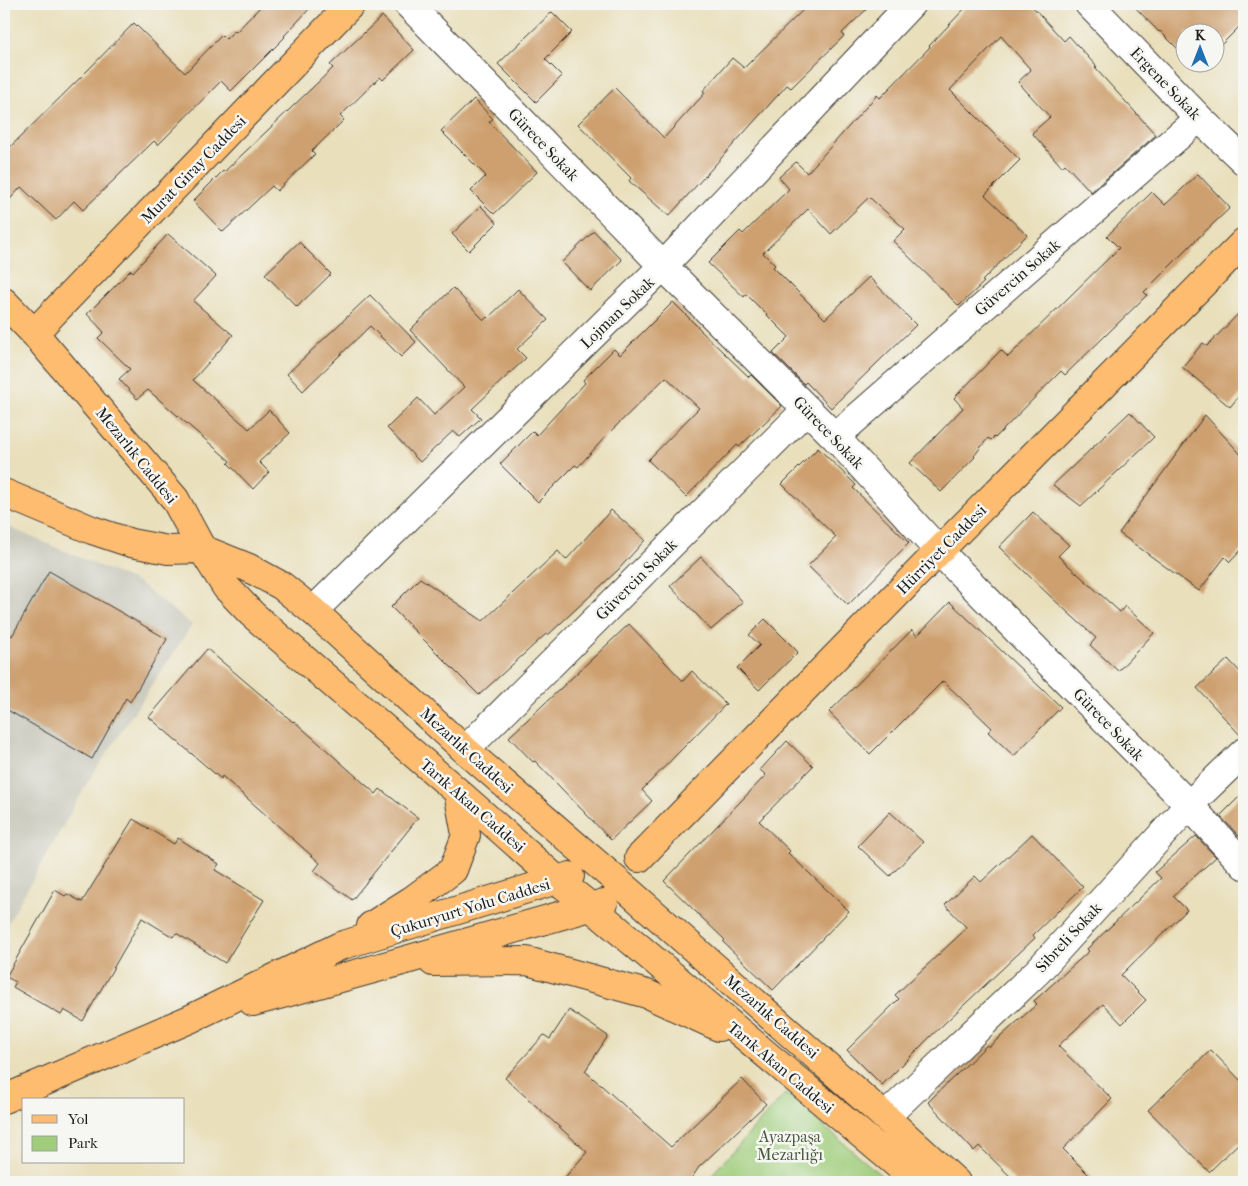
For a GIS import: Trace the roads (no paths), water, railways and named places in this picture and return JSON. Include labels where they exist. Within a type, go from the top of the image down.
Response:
[{"type":"main road","name":"Murat Giray Caddesi","points":[[34,333],[351,4]]},
{"type":"main road","name":"Hürriyet Caddesi","points":[[639,858],[1244,242]]},
{"type":"main road","name":"Mezarlık Caddesi","points":[[4,302],[34,333],[175,499],[202,549],[249,568],[282,586],[313,610],[465,750],[885,1116],[956,1182]]},
{"type":"main road","points":[[4,492],[92,530],[131,544],[168,550],[202,549]]},
{"type":"main road","name":"Tarık Akan Caddesi","points":[[202,549],[226,587],[252,614],[557,880],[918,1182]]},
{"type":"main road","name":"Çukuryurt Yolu Caddesi","points":[[4,1099],[190,1019],[340,946],[412,900],[454,870],[466,835],[458,792]]},
{"type":"main road","points":[[632,894],[639,858]]},
{"type":"main road","name":"Çukuryurt Yolu Caddesi","points":[[340,946],[599,866],[639,858]]},
{"type":"main road","name":"Çukuryurt Yolu Caddesi","points":[[190,1019],[399,962],[632,894]]},
{"type":"main road","name":"Çukuryurt Yolu Caddesi","points":[[399,962],[527,961],[647,994],[750,1041]]},
{"type":"street","name":"Gürece Sokak","points":[[408,4],[664,266],[835,436],[939,551],[1189,805],[1244,866]]},
{"type":"street","name":"Lojman Sokak","points":[[313,610],[664,266],[911,4]]},
{"type":"street","name":"Ergene Sokak","points":[[1090,4],[1199,118],[1244,162]]},
{"type":"street","name":"Güvercin Sokak","points":[[835,436],[1199,118]]},
{"type":"street","name":"Güvercin Sokak","points":[[465,750],[807,409]]},
{"type":"street","name":"Sibreli Sokak","points":[[885,1116],[1038,971],[1189,805],[1244,752]]},
{"type":"park label","name":"Ayazpaşa Mezarlığı","points":[[790,1145]]}]
